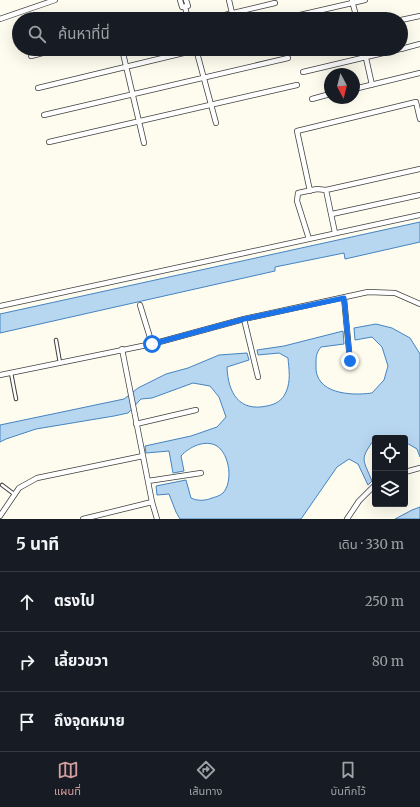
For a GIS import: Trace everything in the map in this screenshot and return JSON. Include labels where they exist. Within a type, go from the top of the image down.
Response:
[{"type":"street","points":[[18,12],[55,0]]},
{"type":"street","points":[[180,0],[182,7],[185,7],[186,12]]},
{"type":"street","points":[[185,7],[188,6],[186,0]]},
{"type":"street","points":[[229,0],[232,12]]},
{"type":"street","points":[[310,12],[352,1],[365,0]]},
{"type":"street","points":[[352,1],[355,12]]},
{"type":"street","points":[[236,12],[275,3]]},
{"type":"street","points":[[0,18],[12,14]]},
{"type":"street","points":[[408,19],[420,16]]},
{"type":"street","points":[[408,47],[420,44]]},
{"type":"street","points":[[124,56],[144,143]]},
{"type":"street","points":[[38,88],[170,56]]},
{"type":"street","points":[[200,56],[216,123]]},
{"type":"street","points":[[303,72],[370,56]]},
{"type":"street","points":[[366,57],[372,85]]},
{"type":"street","points":[[44,114],[288,58]]},
{"type":"street","points":[[360,88],[420,74]]},
{"type":"street","points":[[49,142],[297,85]]},
{"type":"street","points":[[312,98],[324,95]]},
{"type":"street","points":[[310,191],[297,131],[416,102],[420,115]]},
{"type":"street","points":[[309,239],[297,201],[298,193],[317,189],[326,190],[420,169]]},
{"type":"street","points":[[326,190],[335,233]]},
{"type":"street","points":[[332,214],[420,195]]},
{"type":"street","points":[[0,306],[420,215]]},
{"type":"street","points":[[0,375],[152,344],[244,319],[368,292],[395,293],[420,304]]},
{"type":"street","points":[[344,298],[350,361]]},
{"type":"street","points":[[140,305],[152,344]]},
{"type":"street","points":[[244,319],[258,377]]},
{"type":"street","points":[[122,350],[129,391],[152,502],[157,519]]},
{"type":"street","points":[[136,424],[196,410]]},
{"type":"street","points":[[0,516],[19,488],[36,478],[143,456]]},
{"type":"street","points":[[408,471],[420,468]]},
{"type":"street","points":[[148,481],[201,473]]},
{"type":"street","points":[[347,519],[358,500],[372,487]]},
{"type":"street","points":[[83,519],[152,502]]},
{"type":"lane","points":[[56,340],[60,363]]},
{"type":"lane","points":[[11,373],[16,399]]},
{"type":"lane","points":[[2,485],[14,494]]},
{"type":"water","points":[[420,222],[420,242],[345,259],[344,253],[275,267],[275,271],[0,333],[0,314]]},
{"type":"water","points":[[376,324],[392,328],[410,338],[420,354],[420,457],[417,449],[408,444],[408,435],[372,435],[372,443],[364,459],[372,481],[368,485],[358,464],[349,459],[337,467],[301,519],[180,519],[169,494],[157,495],[156,486],[186,480],[191,498],[196,500],[207,500],[218,496],[223,493],[226,488],[229,469],[225,456],[217,446],[207,443],[198,445],[188,450],[181,456],[184,471],[173,473],[169,451],[146,453],[145,446],[191,436],[217,427],[226,417],[219,397],[210,386],[193,383],[152,398],[141,399],[128,413],[36,429],[0,442],[0,425],[124,399],[138,388],[166,374],[188,368],[219,355],[247,353],[249,360],[227,367],[230,385],[237,398],[242,403],[257,407],[267,406],[278,402],[283,398],[288,388],[288,358],[279,353],[258,355],[257,350],[284,346],[343,331],[344,344],[321,347],[318,351],[316,360],[317,375],[321,382],[335,391],[354,394],[372,393],[384,380],[388,366],[382,347],[372,337],[355,340],[354,328]]},
{"type":"water","points":[[420,507],[420,519],[395,519],[412,510]]},
{"type":"route","points":[[152,344],[244,319],[344,298],[350,361]]}]
